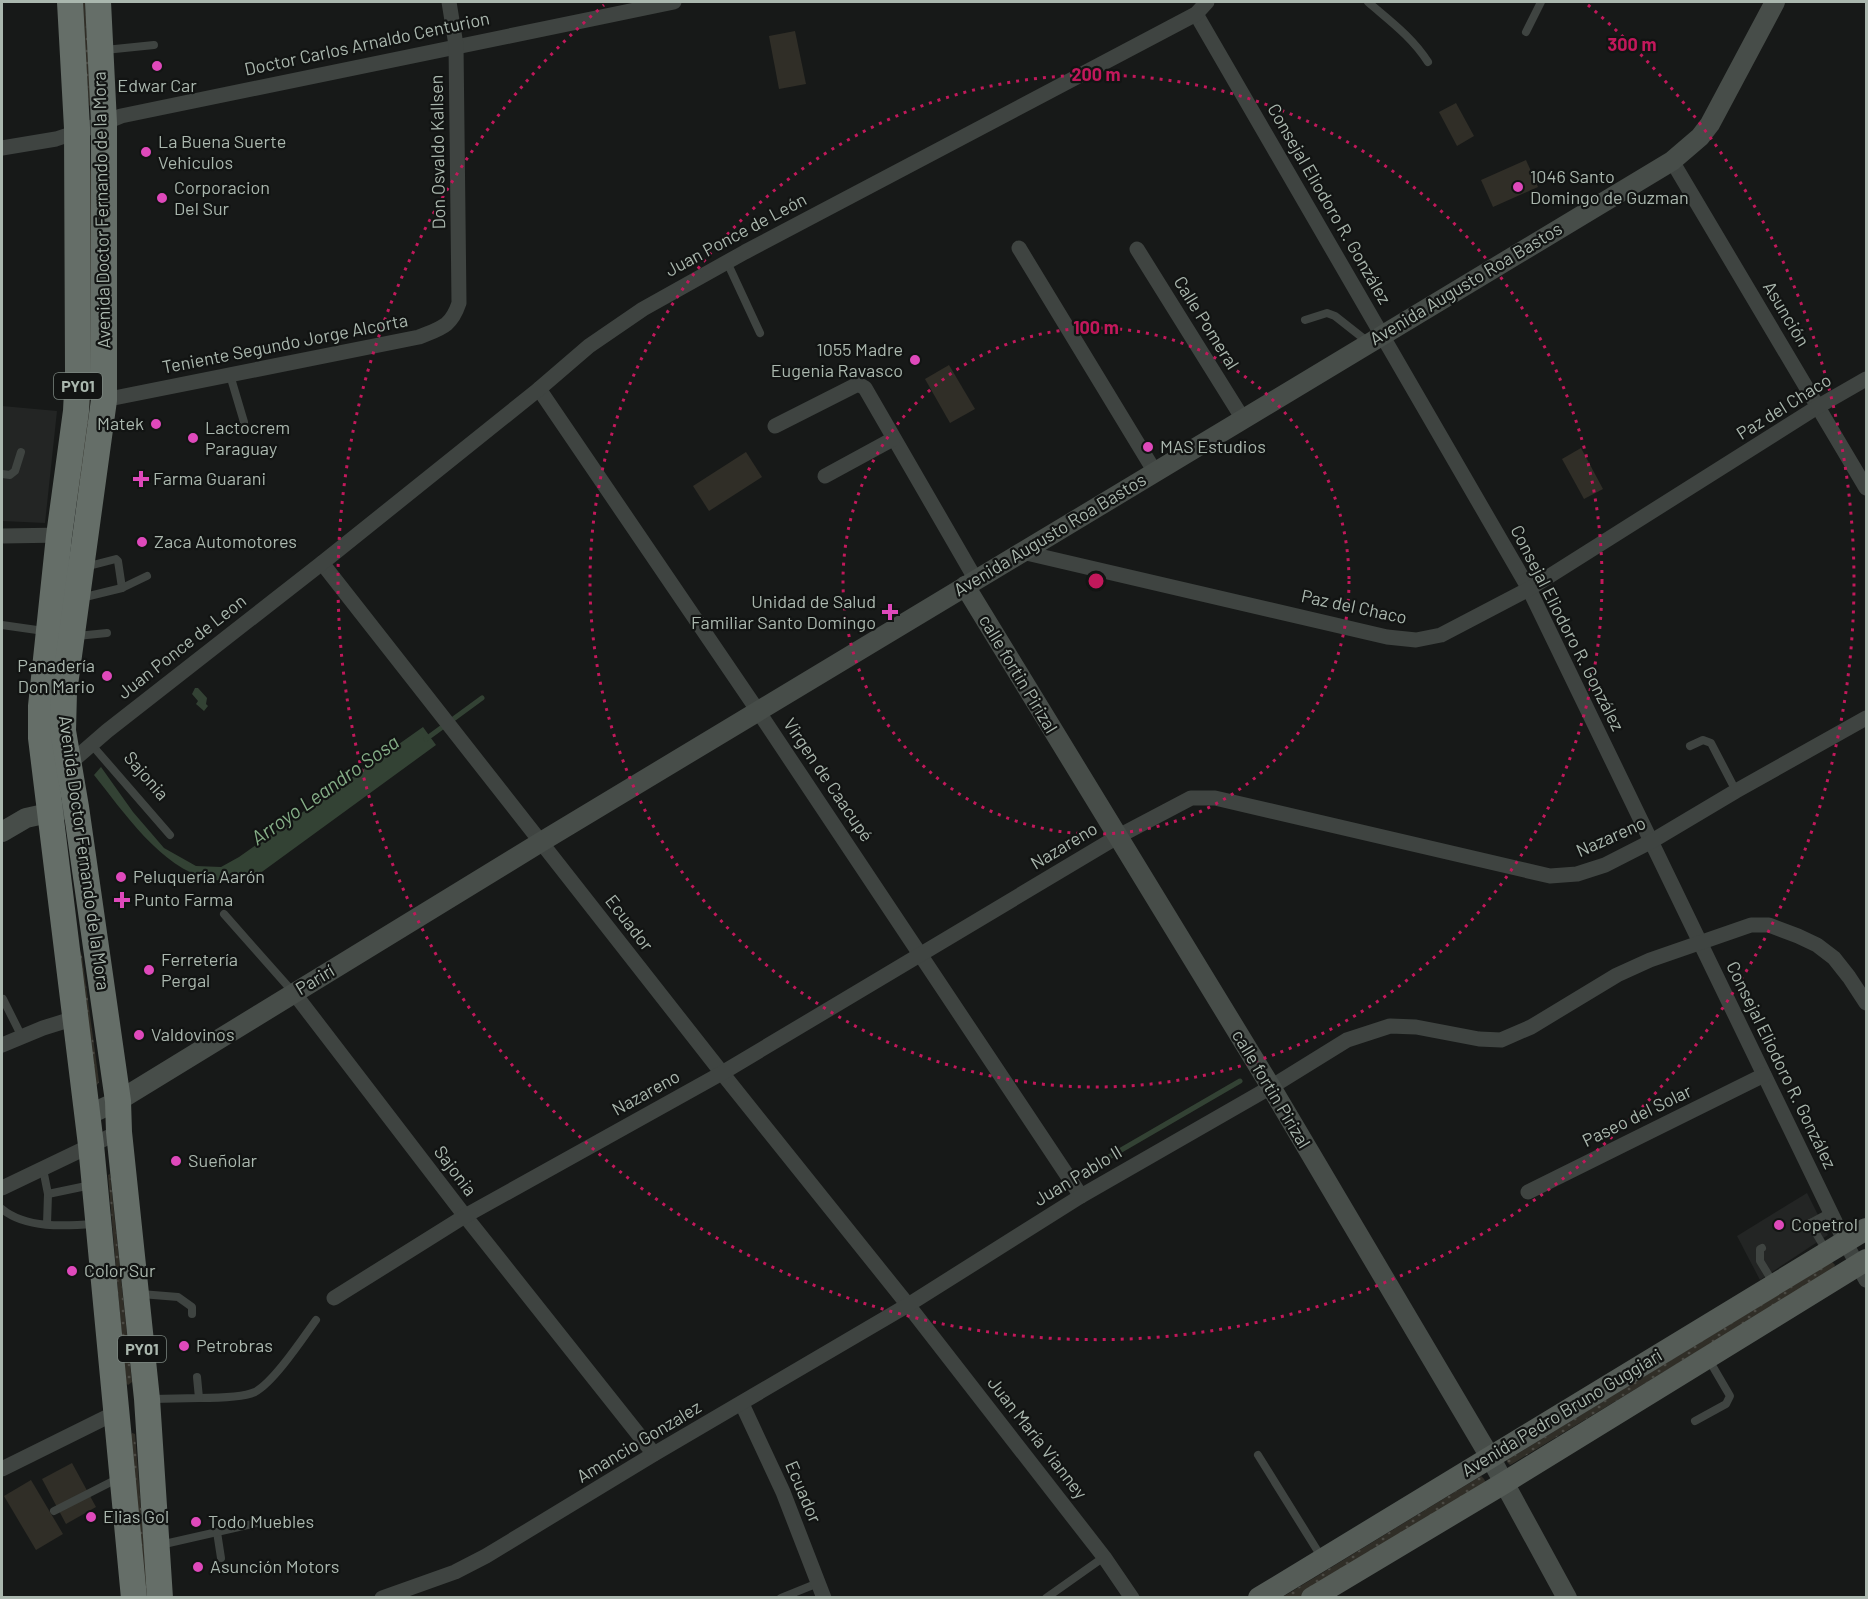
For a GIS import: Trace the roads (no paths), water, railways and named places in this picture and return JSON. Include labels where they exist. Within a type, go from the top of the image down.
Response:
[{"type":"highway","name":"Avenida Doctor Fernando de la Mora","points":[[70,2],[77,132],[78,372],[76,411],[59,536],[63,731],[118,1101],[119,1132],[147,1399],[159,1598]]},
{"type":"highway","name":"Avenida Doctor Fernando de la Mora","points":[[98,2],[104,123],[104,400],[76,599],[61,634],[41,706],[40,738],[88,1115],[134,1598]]},
{"type":"main road","name":"Avenida Augusto Roa Bastos","points":[[541,842],[1672,160],[1700,137],[1710,124],[1775,2]]},
{"type":"main road","name":"calle fortin Pirizal","points":[[970,583],[1117,837],[1271,1087],[1490,1456],[1567,1598]]},
{"type":"main road","points":[[2,832],[26,818],[76,807]]},
{"type":"main road","name":"Parirí","points":[[88,1115],[118,1101],[541,842]]},
{"type":"main road","name":"Avenida Pedro Bruno Guggiari","points":[[1258,1598],[1866,1229]]},
{"type":"main road","name":"Avenida Pedro Bruno Guggiari","points":[[1312,1598],[1708,1358],[1864,1269]]},
{"type":"street","name":"Don Osvaldo Kallsen","points":[[449,2],[456,45],[459,303]]},
{"type":"street","name":"Doctor Carlos Arnaldo Centurion","points":[[2,148],[56,140],[121,116],[456,45],[674,2]]},
{"type":"street","name":"Juan Ponce de León","points":[[322,563],[539,389],[589,346],[643,309],[727,262],[1196,14],[1206,2]]},
{"type":"street","name":"Consejal Eliodoro R. González","points":[[1196,14],[1376,339],[1529,589],[1831,1212],[1837,1247],[1864,1269]]},
{"type":"street","name":"Asunción","points":[[1672,160],[1866,488]]},
{"type":"street","points":[[1019,248],[1155,472]]},
{"type":"street","name":"Calle Pomeral","points":[[1137,249],[1243,419]]},
{"type":"street","name":"Teniente Segundo Jorge Alcorta","points":[[104,400],[419,337],[446,327],[455,315],[459,303]]},
{"type":"street","name":"Paz del Chaco","points":[[1022,552],[1387,637],[1416,640],[1441,635],[1529,589],[1819,406],[1866,379]]},
{"type":"street","name":"calle fortin Pirizal","points":[[775,426],[858,384],[865,388],[970,583]]},
{"type":"street","name":"Virgen de Caacupé","points":[[539,389],[758,711],[1081,1196]]},
{"type":"street","points":[[825,476],[893,439]]},
{"type":"street","points":[[2,536],[85,534]]},
{"type":"street","name":"Ecuador","points":[[322,563],[908,1305]]},
{"type":"street","name":"Juan Ponce de Leon","points":[[69,764],[322,563]]},
{"type":"street","name":"Nazareno","points":[[334,1298],[465,1216],[723,1073],[1117,837],[1191,798],[1215,798],[1550,876],[1577,874],[1605,865],[1652,841],[1866,718]]},
{"type":"street","points":[[44,768],[69,764]]},
{"type":"street","name":"Juan Pablo II","points":[[908,1305],[1081,1196],[1271,1087],[1347,1040],[1390,1026],[1416,1027],[1479,1039],[1501,1040],[1531,1027],[1617,975],[1650,960],[1750,925],[1769,925],[1816,945],[1834,958],[1866,1003]]},
{"type":"street","name":"Sajonia","points":[[294,993],[465,1216],[654,1454]]},
{"type":"street","points":[[2,1045],[75,1018]]},
{"type":"street","name":"Paseo del Solar","points":[[1528,1192],[1764,1075]]},
{"type":"street","points":[[2,1188],[119,1132]]},
{"type":"street","name":"Amancio Gonzalez","points":[[382,1598],[455,1572],[486,1556],[908,1305]]},
{"type":"street","name":"Juan María Vianney","points":[[908,1305],[1104,1557],[1132,1598]]},
{"type":"street","name":"Ecuador","points":[[742,1404],[783,1492],[824,1598]]},
{"type":"street","points":[[2,1469],[117,1412]]},
{"type":"lane","points":[[1368,2],[1397,24],[1420,49],[1428,62]]},
{"type":"lane","points":[[1526,32],[1541,2]]},
{"type":"lane","points":[[100,50],[154,45]]},
{"type":"lane","points":[[727,262],[760,333]]},
{"type":"lane","points":[[1305,320],[1327,313],[1376,339]]},
{"type":"lane","points":[[230,375],[244,422]]},
{"type":"lane","points":[[2,474],[10,475],[15,471],[21,452]]},
{"type":"lane","points":[[81,568],[116,560],[122,588]]},
{"type":"lane","points":[[76,599],[122,588],[147,576]]},
{"type":"lane","points":[[2,625],[61,634],[107,633]]},
{"type":"lane","points":[[1690,746],[1703,740],[1711,743],[1736,791]]},
{"type":"lane","name":"Sajonia","points":[[92,744],[170,835]]},
{"type":"lane","name":"Sajonia","points":[[224,915],[294,993]]},
{"type":"lane","points":[[3,999],[22,1037]]},
{"type":"lane","points":[[42,1167],[48,1194],[47,1224]]},
{"type":"lane","points":[[48,1194],[95,1185]]},
{"type":"lane","points":[[2,1209],[24,1220],[47,1224],[99,1223]]},
{"type":"lane","points":[[1831,1212],[1807,1225],[1837,1247]]},
{"type":"lane","points":[[1762,1248],[1760,1249],[1760,1261],[1774,1285]]},
{"type":"lane","points":[[136,1293],[178,1297],[192,1307],[192,1314]]},
{"type":"lane","points":[[147,1399],[223,1397],[255,1392],[285,1362],[316,1320]]},
{"type":"lane","points":[[1695,1421],[1726,1404],[1730,1396],[1708,1358]]},
{"type":"lane","points":[[197,1377],[199,1398]]},
{"type":"lane","points":[[1258,1455],[1323,1559]]},
{"type":"lane","points":[[54,1511],[113,1481],[123,1480]]},
{"type":"lane","points":[[156,1546],[261,1522]]},
{"type":"lane","points":[[217,1532],[221,1558]]},
{"type":"lane","points":[[1046,1598],[1104,1557]]},
{"type":"lane","points":[[781,1598],[818,1583]]},
{"type":"waterway","name":"Arroyo Leandro Sosa","points":[[426,739],[482,698]]},
{"type":"waterway","name":"Arroyo Leandro Sosa","points":[[1085,1171],[1240,1081]]},
{"type":"place","name":"Edwar Car","points":[[157,66]]},
{"type":"place","name":"La Buena Suerte Vehiculos","points":[[146,152]]},
{"type":"place","name":"1046 Santo Domingo de Guzman","points":[[1518,187]]},
{"type":"place","name":"Corporacion Del Sur","points":[[162,198]]},
{"type":"place","name":"1055 Madre Eugenia Ravasco","points":[[915,360]]},
{"type":"place","name":"Matek","points":[[156,424]]},
{"type":"place","name":"Lactocrem Paraguay","points":[[193,438]]},
{"type":"place","name":"MAS Estudios","points":[[1148,447]]},
{"type":"place","name":"Farma Guarani","points":[[141,479]]},
{"type":"place","name":"Zaca Automotores","points":[[142,542]]},
{"type":"place","name":"Unidad de Salud Familiar Santo Domingo","points":[[890,612]]},
{"type":"place","name":"Panadería Don Mario","points":[[107,676]]},
{"type":"place","name":"Peluquería Aarón","points":[[121,877]]},
{"type":"place","name":"Punto Farma","points":[[122,900]]},
{"type":"place","name":"Ferretería Pergal","points":[[149,970]]},
{"type":"place","name":"Valdovinos","points":[[139,1035]]},
{"type":"place","name":"Sueñolar","points":[[176,1161]]},
{"type":"place","name":"Copetrol","points":[[1779,1225]]},
{"type":"place","name":"Color Sur","points":[[72,1271]]},
{"type":"place","name":"Petrobras","points":[[184,1346]]},
{"type":"place","name":"Elias Gol","points":[[91,1517]]},
{"type":"place","name":"Todo Muebles","points":[[196,1522]]},
{"type":"place","name":"Asunción Motors","points":[[198,1567]]}]
